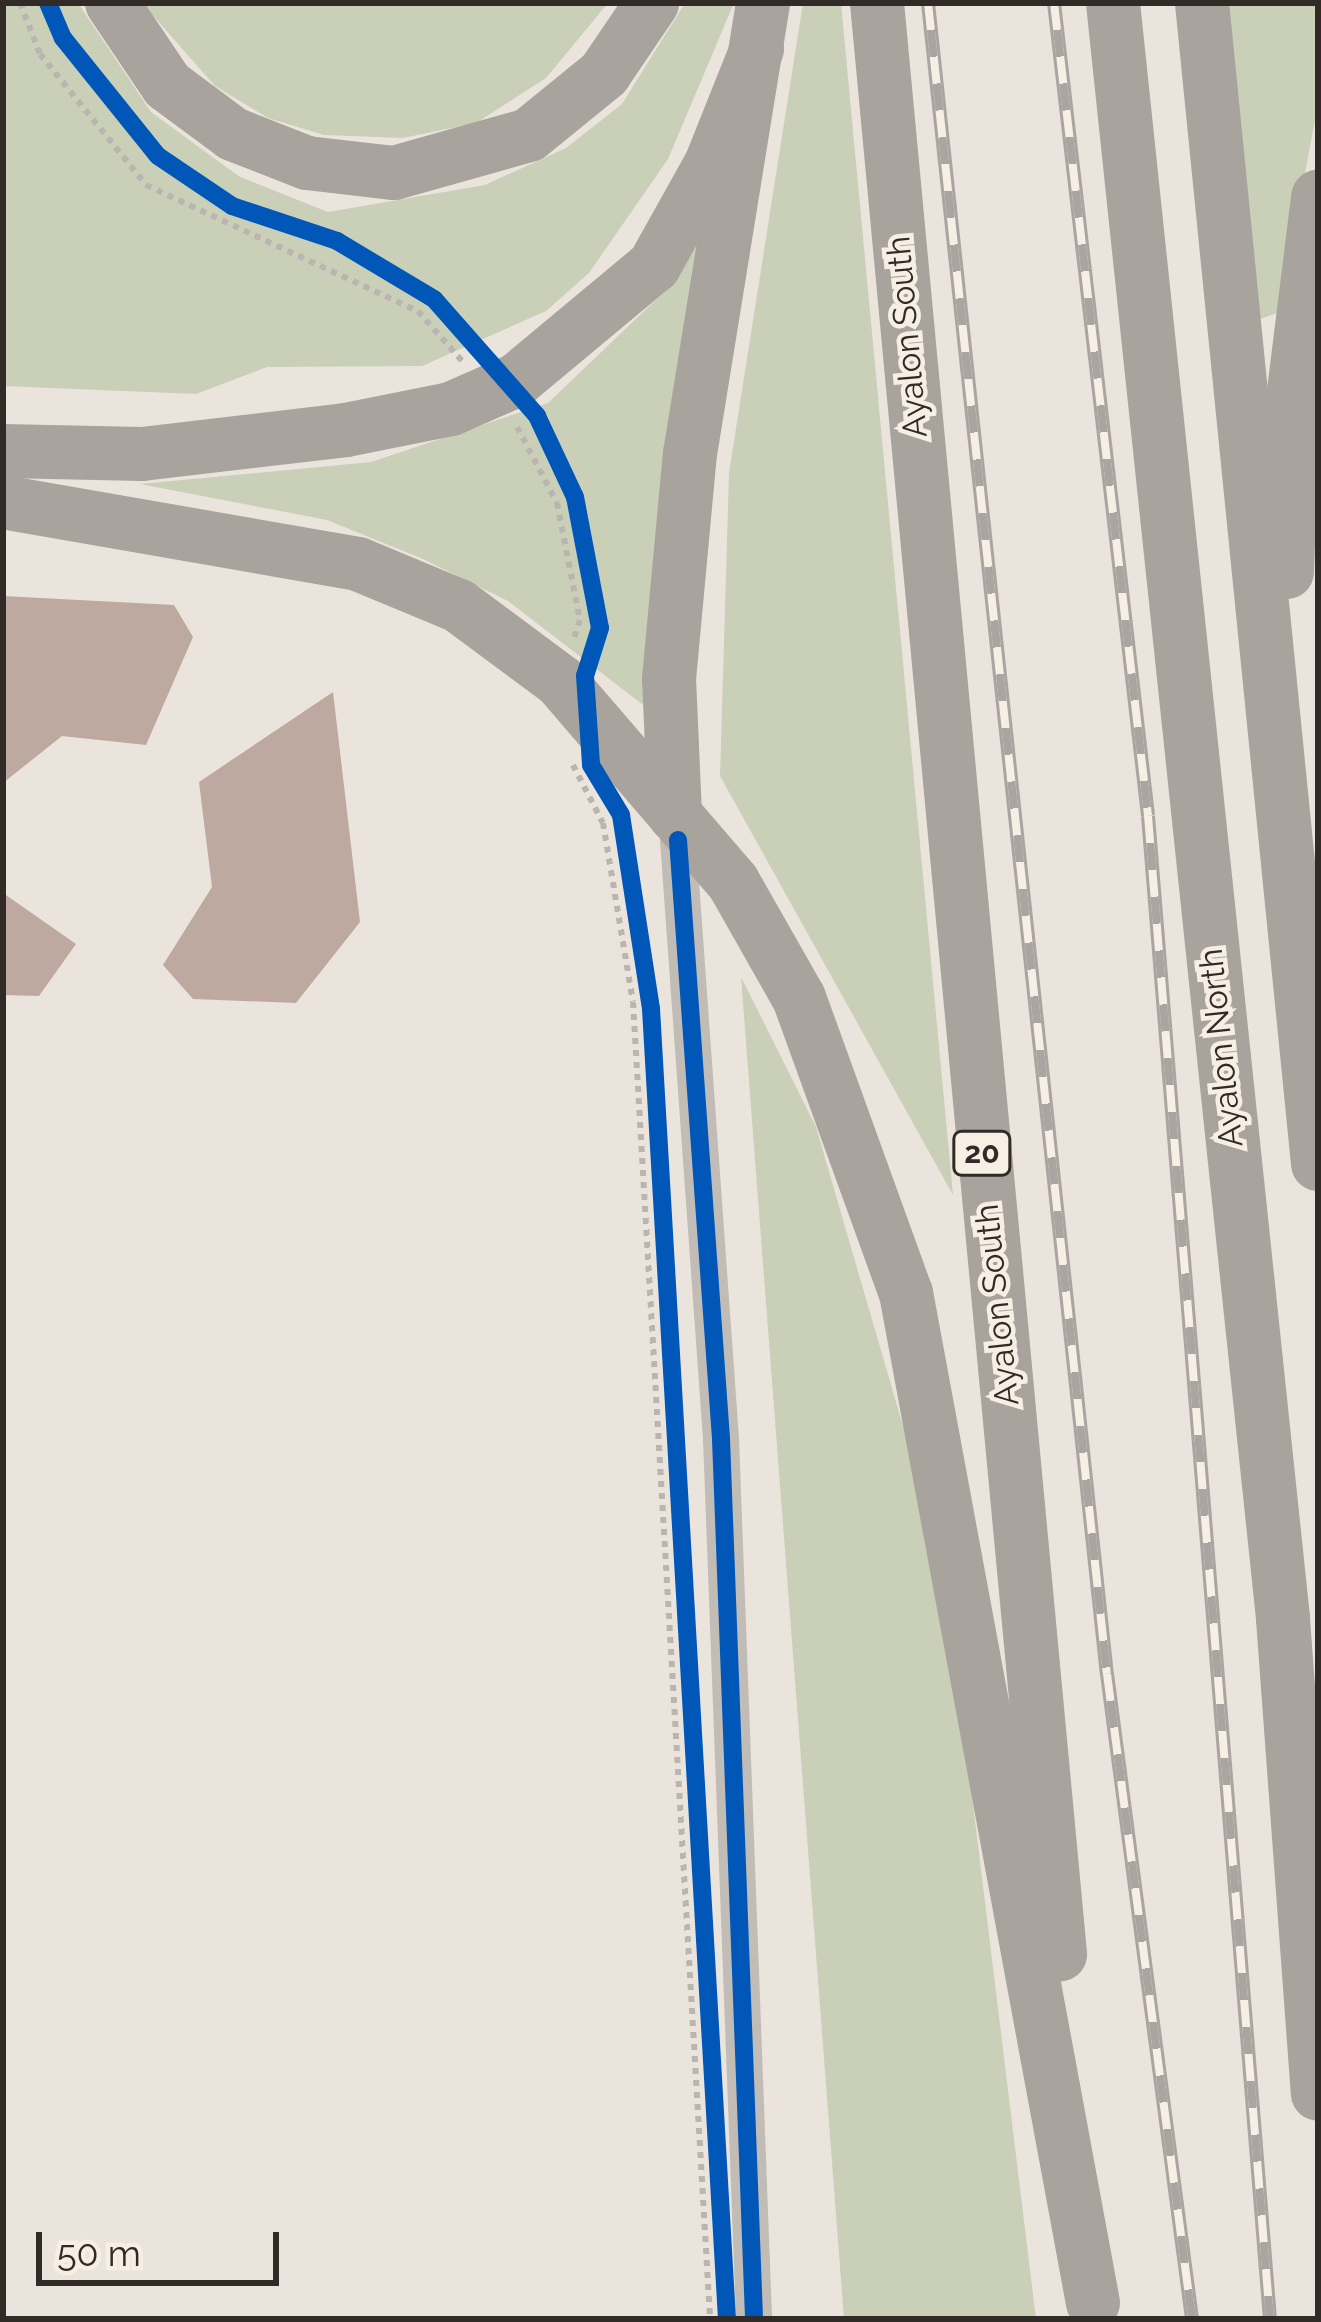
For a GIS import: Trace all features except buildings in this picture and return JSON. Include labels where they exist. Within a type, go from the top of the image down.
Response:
[{"type":"highway","points":[[112,3],[167,85],[233,134],[307,163],[394,173],[484,155],[543,126],[604,74],[652,3]]},
{"type":"highway","name":"Ayalon South","points":[[877,3],[1094,2311]]},
{"type":"highway","name":"Ayalon North","points":[[1113,3],[1283,1619],[1318,2093]]},
{"type":"highway","points":[[1202,3],[1317,1151]]},
{"type":"highway","points":[[3,452],[142,454],[346,430],[460,388],[589,330],[674,238],[760,26]]},
{"type":"highway","points":[[678,840],[673,610],[760,26]]},
{"type":"highway","points":[[1317,1151],[1285,620],[1292,399],[1318,196]]},
{"type":"highway","points":[[3,414],[346,430]]},
{"type":"highway","points":[[14,505],[358,564],[459,606],[551,656],[733,882],[799,998],[906,1293],[1094,2311]]},
{"type":"street","points":[[678,840],[721,1439],[750,2310]]},
{"type":"path","points":[[20,3],[40,54],[146,185],[418,311],[460,388]]},
{"type":"path","points":[[195,181],[316,234]]},
{"type":"path","points":[[376,264],[434,298],[485,355]]},
{"type":"path","points":[[524,401],[575,496],[600,628],[590,660]]},
{"type":"path","points":[[508,416],[557,503],[580,620],[551,656]]},
{"type":"path","points":[[590,746],[621,815],[651,1009],[727,2319]]},
{"type":"path","points":[[568,748],[603,823],[634,1002],[710,2319]]},
{"type":"green space","points":[[3,3],[78,3],[151,112],[240,177],[328,212],[485,185],[566,148],[622,104],[685,3],[734,3],[668,159],[589,273],[546,311],[422,366],[267,367],[196,394],[3,386]]},
{"type":"green space","points":[[142,3],[608,3],[546,78],[476,123],[403,138],[324,135],[268,118],[215,86]]},
{"type":"green space","points":[[803,3],[841,3],[953,1195],[720,776],[729,473]]},
{"type":"green space","points":[[1228,3],[1318,3],[1318,104],[1279,312],[1258,320]]},
{"type":"green space","points":[[715,205],[651,711],[508,601],[423,559],[327,520],[140,484],[371,462],[548,403],[665,291]]},
{"type":"green space","points":[[741,977],[816,1127],[944,1567],[1036,2319],[844,2319]]},
{"type":"railway","points":[[928,3],[1107,1674],[1192,2319]]},
{"type":"railway","points":[[1054,3],[1148,816],[1270,2319]]},
{"type":"cycle path","points":[[48,3],[63,38],[158,156],[232,206],[337,241],[434,299],[537,416],[575,497],[600,628],[585,676],[591,765],[621,815],[651,1009],[727,2319]]},
{"type":"cycle path","points":[[678,840],[721,1439],[754,2319]]}]
